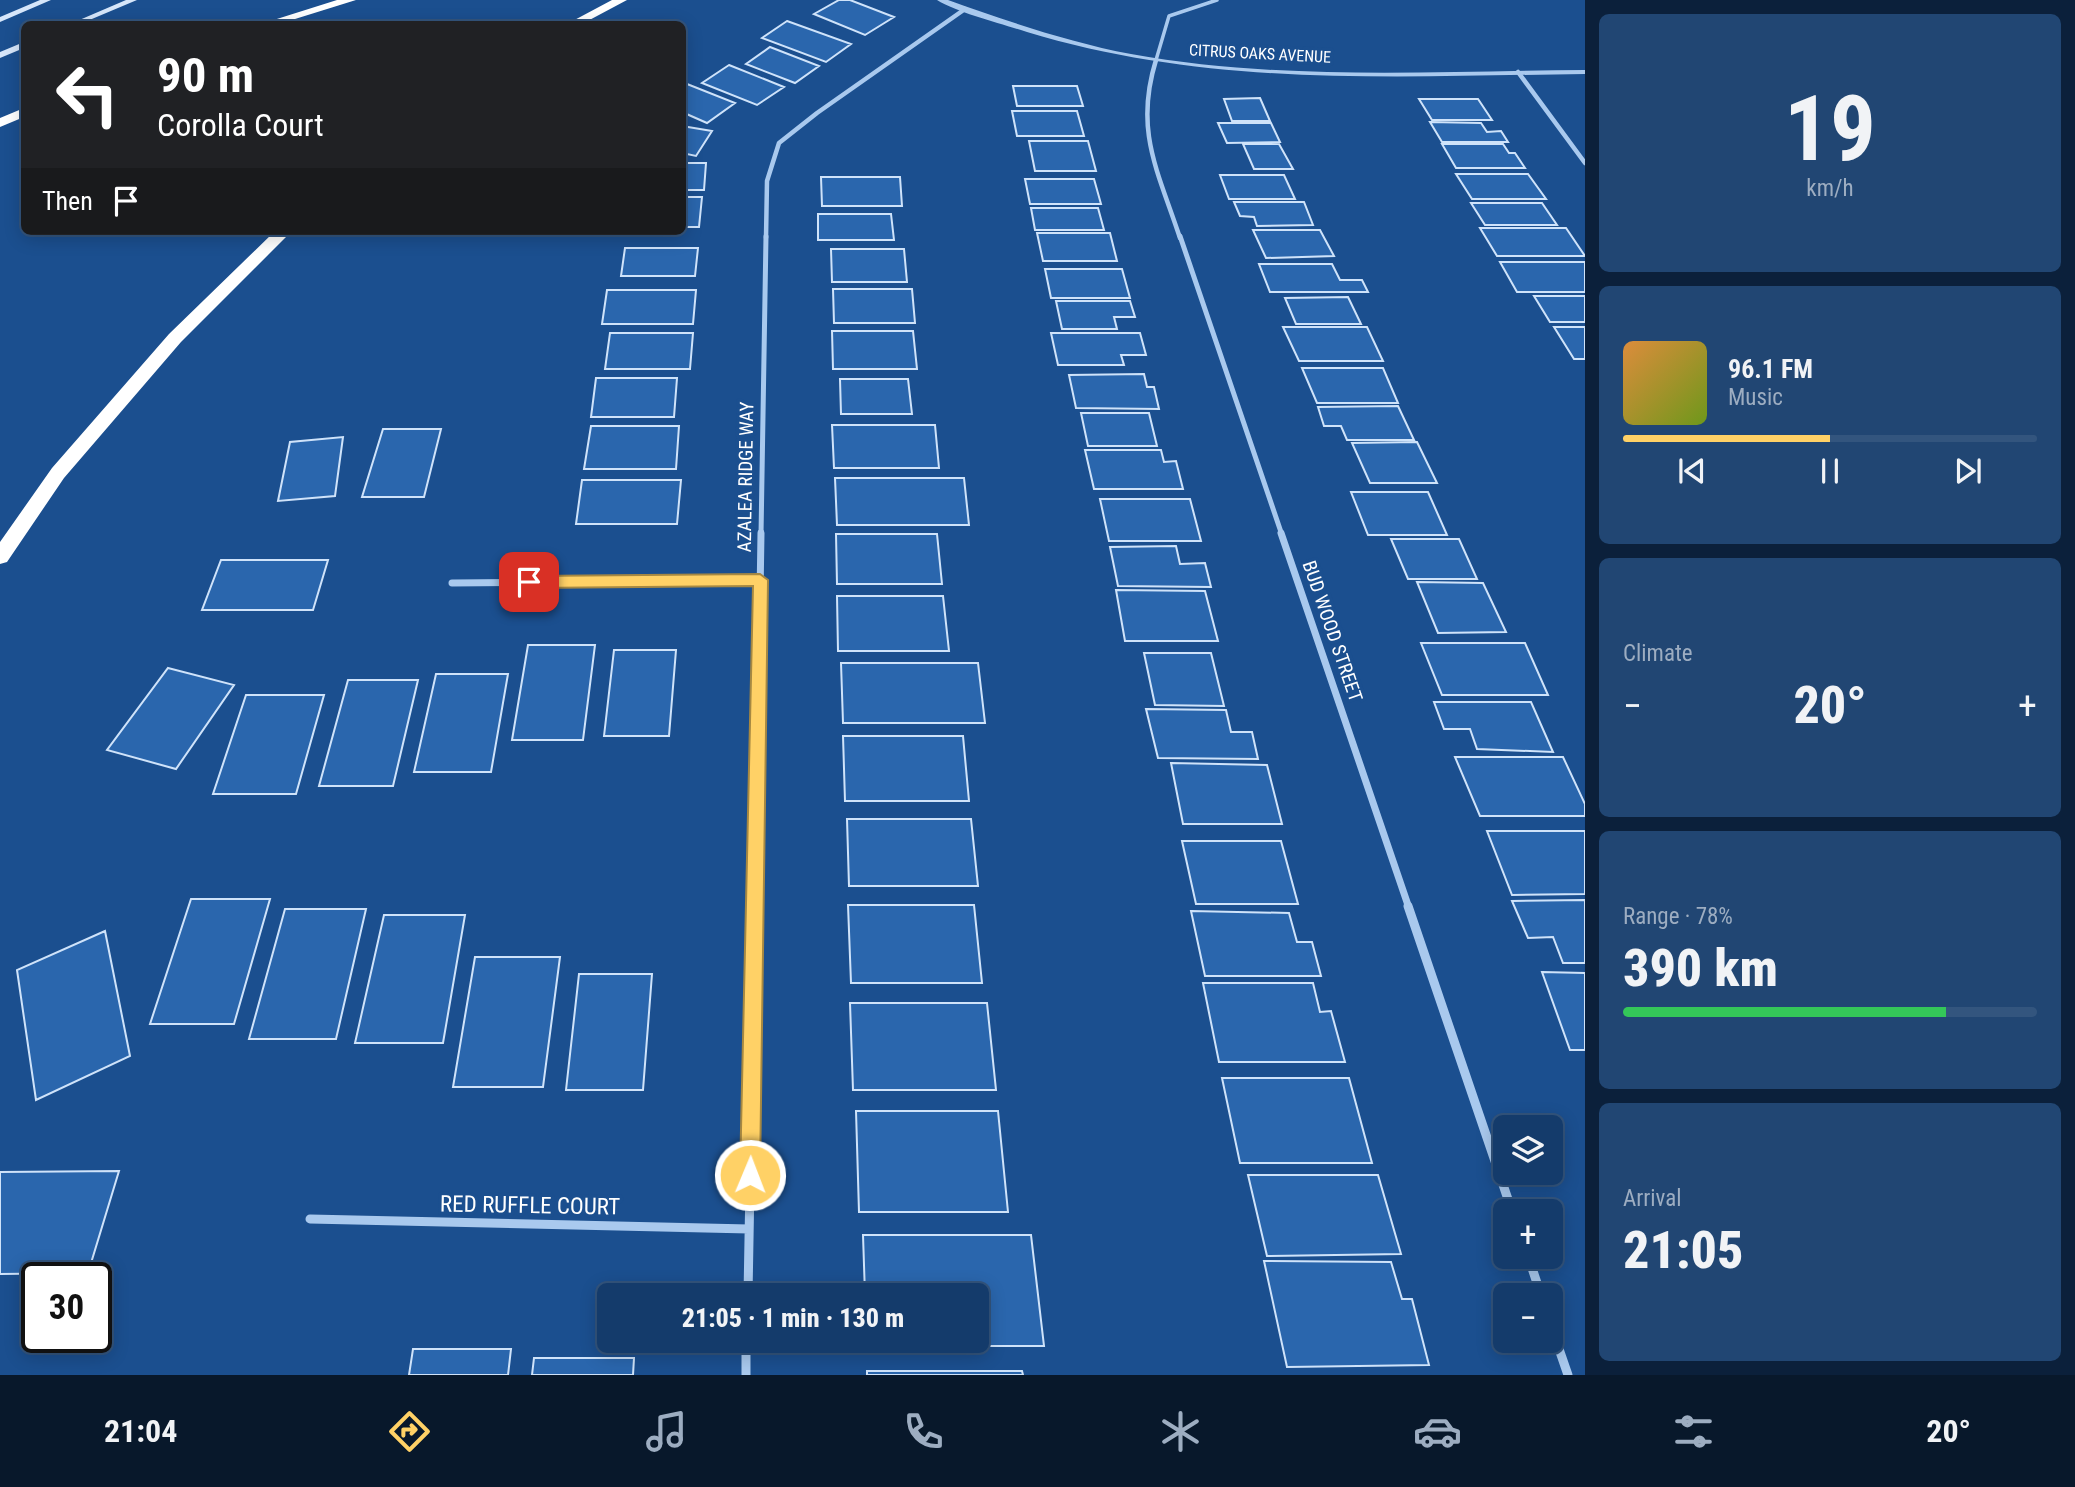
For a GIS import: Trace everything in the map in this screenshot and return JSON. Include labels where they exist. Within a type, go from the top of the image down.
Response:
[{"type":"highway","points":[[277,21],[350,0]]},
{"type":"highway","points":[[579,21],[621,0]]},
{"type":"highway","points":[[0,123],[21,113]]},
{"type":"highway","points":[[0,557],[58,473],[174,338],[280,235]]},
{"type":"main road","points":[[0,20],[47,0]]},
{"type":"main road","points":[[81,21],[133,0]]},
{"type":"main road","points":[[0,55],[21,46]]},
{"type":"street","name":"CITRUS OAKS AVENUE","points":[[941,0],[1087,47],[1156,60],[1285,72],[1585,72]]},
{"type":"street","name":"AZALEA RIDGE WAY","points":[[748,1283],[767,181],[779,143],[817,113],[965,9]]},
{"type":"street","name":"BUD WOOD STREET","points":[[1156,60],[1145,92],[1144,122],[1154,160],[1508,1199]]},
{"type":"street","points":[[1518,72],[1585,163]]},
{"type":"street","points":[[452,583],[760,580]]},
{"type":"street","name":"RED RUFFLE COURT","points":[[310,1219],[749,1229]]},
{"type":"street","points":[[746,1375],[747,1353]]},
{"type":"street","points":[[1560,1353],[1568,1375]]},
{"type":"lane","points":[[1156,60],[1169,16],[1217,0]]},
{"type":"building","points":[[839,0],[850,0],[894,17],[865,35],[814,14]]},
{"type":"building","points":[[787,21],[851,44],[826,62],[762,38]]},
{"type":"building","points":[[770,47],[819,66],[795,83],[746,64]]},
{"type":"building","points":[[729,65],[784,87],[757,105],[702,83]]},
{"type":"building","points":[[686,84],[735,103],[707,123],[686,114]]},
{"type":"building","points":[[1013,86],[1077,86],[1083,106],[1017,106]]},
{"type":"building","points":[[1260,98],[1270,121],[1232,121],[1224,99]]},
{"type":"building","points":[[1419,99],[1478,99],[1492,120],[1432,120]]},
{"type":"building","points":[[1012,111],[1077,111],[1084,136],[1017,136]]},
{"type":"building","points":[[1430,122],[1481,123],[1487,132],[1501,131],[1508,142],[1442,142]]},
{"type":"building","points":[[1218,123],[1271,123],[1280,142],[1227,143]]},
{"type":"building","points":[[686,127],[712,131],[696,156],[686,154]]},
{"type":"building","points":[[1029,141],[1088,141],[1096,171],[1035,171]]},
{"type":"building","points":[[1243,144],[1279,144],[1293,169],[1254,169]]},
{"type":"building","points":[[1442,144],[1503,144],[1509,153],[1515,153],[1525,168],[1456,168]]},
{"type":"building","points":[[686,163],[706,163],[704,190],[686,190]]},
{"type":"building","points":[[1456,174],[1528,174],[1546,199],[1472,199]]},
{"type":"building","points":[[1220,175],[1284,175],[1295,199],[1229,199]]},
{"type":"building","points":[[821,177],[900,177],[902,206],[822,206]]},
{"type":"building","points":[[1025,179],[1094,179],[1101,204],[1030,204]]},
{"type":"building","points":[[686,197],[702,197],[699,227],[686,227]]},
{"type":"building","points":[[1234,202],[1304,202],[1313,225],[1257,226],[1254,217],[1240,216]]},
{"type":"building","points":[[1471,203],[1542,203],[1557,225],[1485,225]]},
{"type":"building","points":[[1031,208],[1098,208],[1104,230],[1035,230]]},
{"type":"building","points":[[818,214],[891,214],[894,240],[818,240]]},
{"type":"building","points":[[1480,228],[1566,228],[1585,256],[1497,256]]},
{"type":"building","points":[[1253,230],[1320,230],[1334,256],[1266,258]]},
{"type":"building","points":[[1037,233],[1110,233],[1117,261],[1043,261]]},
{"type":"building","points":[[625,248],[698,248],[695,276],[621,276]]},
{"type":"building","points":[[831,249],[904,249],[907,282],[832,282]]},
{"type":"building","points":[[1500,262],[1585,262],[1585,292],[1517,292]]},
{"type":"building","points":[[1259,264],[1332,264],[1340,280],[1362,280],[1368,292],[1270,292]]},
{"type":"building","points":[[1045,269],[1122,269],[1130,298],[1051,298]]},
{"type":"building","points":[[833,289],[912,289],[915,323],[834,323]]},
{"type":"building","points":[[607,290],[696,290],[693,324],[602,324]]},
{"type":"building","points":[[1534,296],[1585,296],[1585,322],[1550,322]]},
{"type":"building","points":[[1348,297],[1361,324],[1296,324],[1285,298]]},
{"type":"building","points":[[1056,301],[1130,301],[1135,317],[1114,317],[1117,329],[1062,329]]},
{"type":"building","points":[[1283,327],[1367,327],[1383,361],[1299,361]]},
{"type":"building","points":[[1554,327],[1585,327],[1585,359],[1574,359]]},
{"type":"building","points":[[832,331],[913,331],[917,369],[833,369]]},
{"type":"building","points":[[610,333],[693,333],[690,369],[605,369]]},
{"type":"building","points":[[1051,333],[1140,333],[1146,355],[1121,355],[1124,365],[1058,365]]},
{"type":"building","points":[[1302,368],[1383,368],[1398,403],[1317,403]]},
{"type":"building","points":[[1144,374],[1147,387],[1154,387],[1159,409],[1076,408],[1069,375]]},
{"type":"building","points":[[596,378],[677,378],[674,417],[591,417]]},
{"type":"building","points":[[840,379],[908,379],[912,414],[841,414]]},
{"type":"building","points":[[1398,406],[1414,440],[1347,440],[1341,426],[1324,426],[1318,407]]},
{"type":"building","points":[[1081,413],[1149,413],[1157,446],[1088,446]]},
{"type":"building","points":[[832,425],[935,425],[939,468],[834,468]]},
{"type":"building","points":[[591,426],[679,426],[676,469],[584,469]]},
{"type":"building","points":[[383,429],[441,429],[424,497],[362,497]]},
{"type":"building","points":[[343,437],[335,496],[278,501],[290,442]]},
{"type":"building","points":[[1417,442],[1437,483],[1370,483],[1352,443]]},
{"type":"building","points":[[1085,450],[1161,450],[1164,462],[1176,461],[1183,489],[1094,489]]},
{"type":"building","points":[[835,478],[964,478],[969,525],[837,525]]},
{"type":"building","points":[[582,480],[681,480],[677,524],[576,524]]},
{"type":"building","points":[[1351,492],[1428,492],[1447,535],[1368,535]]},
{"type":"building","points":[[1100,499],[1190,499],[1201,541],[1109,541]]},
{"type":"building","points":[[836,534],[937,534],[942,584],[837,584]]},
{"type":"building","points":[[1391,539],[1459,539],[1477,579],[1408,579]]},
{"type":"building","points":[[1176,546],[1180,564],[1205,563],[1211,587],[1118,586],[1110,547]]},
{"type":"building","points":[[221,560],[328,560],[313,610],[202,610]]},
{"type":"building","points":[[1417,582],[1483,583],[1506,632],[1438,633]]},
{"type":"building","points":[[1116,590],[1205,591],[1218,641],[1125,641]]},
{"type":"building","points":[[837,596],[943,596],[949,651],[838,651]]},
{"type":"building","points":[[1421,643],[1525,643],[1548,695],[1442,695]]},
{"type":"building","points":[[528,645],[595,645],[583,740],[512,740]]},
{"type":"building","points":[[614,650],[676,650],[669,736],[604,736]]},
{"type":"building","points":[[1144,653],[1211,653],[1224,706],[1155,705]]},
{"type":"building","points":[[841,663],[978,663],[985,723],[843,723]]},
{"type":"building","points":[[168,668],[234,685],[176,769],[107,750]]},
{"type":"building","points":[[436,674],[508,674],[491,772],[414,772]]},
{"type":"building","points":[[348,680],[418,680],[393,786],[319,786]]},
{"type":"building","points":[[246,695],[324,695],[296,794],[213,794]]},
{"type":"building","points":[[1434,702],[1531,702],[1553,752],[1477,749],[1470,729],[1444,729]]},
{"type":"building","points":[[1146,709],[1226,710],[1231,732],[1252,732],[1258,759],[1158,758]]},
{"type":"building","points":[[843,736],[963,736],[969,801],[845,801]]},
{"type":"building","points":[[1455,757],[1563,757],[1585,804],[1585,816],[1480,816]]},
{"type":"building","points":[[1171,763],[1267,765],[1282,824],[1183,824]]},
{"type":"building","points":[[847,819],[971,819],[978,886],[849,886]]},
{"type":"building","points":[[1487,831],[1585,831],[1585,894],[1512,895]]},
{"type":"building","points":[[1182,841],[1281,841],[1298,904],[1196,904]]},
{"type":"building","points":[[191,899],[270,899],[234,1024],[150,1024]]},
{"type":"building","points":[[1585,900],[1585,963],[1563,963],[1553,937],[1528,938],[1512,901]]},
{"type":"building","points":[[848,905],[974,905],[982,983],[851,983]]},
{"type":"building","points":[[285,909],[366,909],[336,1039],[249,1039]]},
{"type":"building","points":[[1191,911],[1289,913],[1297,942],[1312,942],[1321,976],[1205,976]]},
{"type":"building","points":[[384,915],[465,915],[443,1043],[355,1043]]},
{"type":"building","points":[[105,931],[130,1056],[36,1100],[17,970]]},
{"type":"building","points":[[475,957],[560,957],[543,1087],[453,1087]]},
{"type":"building","points":[[1542,972],[1585,973],[1585,1050],[1570,1050]]},
{"type":"building","points":[[579,974],[652,974],[643,1090],[566,1090]]},
{"type":"building","points":[[1203,983],[1313,983],[1320,1012],[1331,1011],[1345,1062],[1219,1062]]},
{"type":"building","points":[[850,1003],[987,1003],[996,1090],[853,1090]]},
{"type":"building","points":[[1222,1078],[1349,1078],[1372,1163],[1240,1163]]},
{"type":"building","points":[[856,1111],[998,1111],[1008,1212],[859,1212]]},
{"type":"building","points":[[119,1171],[91,1262],[21,1262],[21,1274],[0,1274],[0,1172]]},
{"type":"building","points":[[1248,1175],[1378,1175],[1401,1254],[1267,1256]]},
{"type":"building","points":[[863,1235],[1031,1235],[1044,1346],[989,1346],[989,1283],[865,1283]]},
{"type":"building","points":[[1264,1261],[1391,1262],[1402,1299],[1412,1299],[1429,1365],[1287,1367]]},
{"type":"building","points":[[413,1349],[511,1349],[508,1375],[409,1375]]},
{"type":"building","points":[[534,1358],[634,1358],[633,1375],[532,1375]]},
{"type":"building","points":[[867,1371],[1022,1371],[1023,1375],[867,1375]]},
{"type":"route","points":[[529,582],[760,580],[750,1175]]}]
